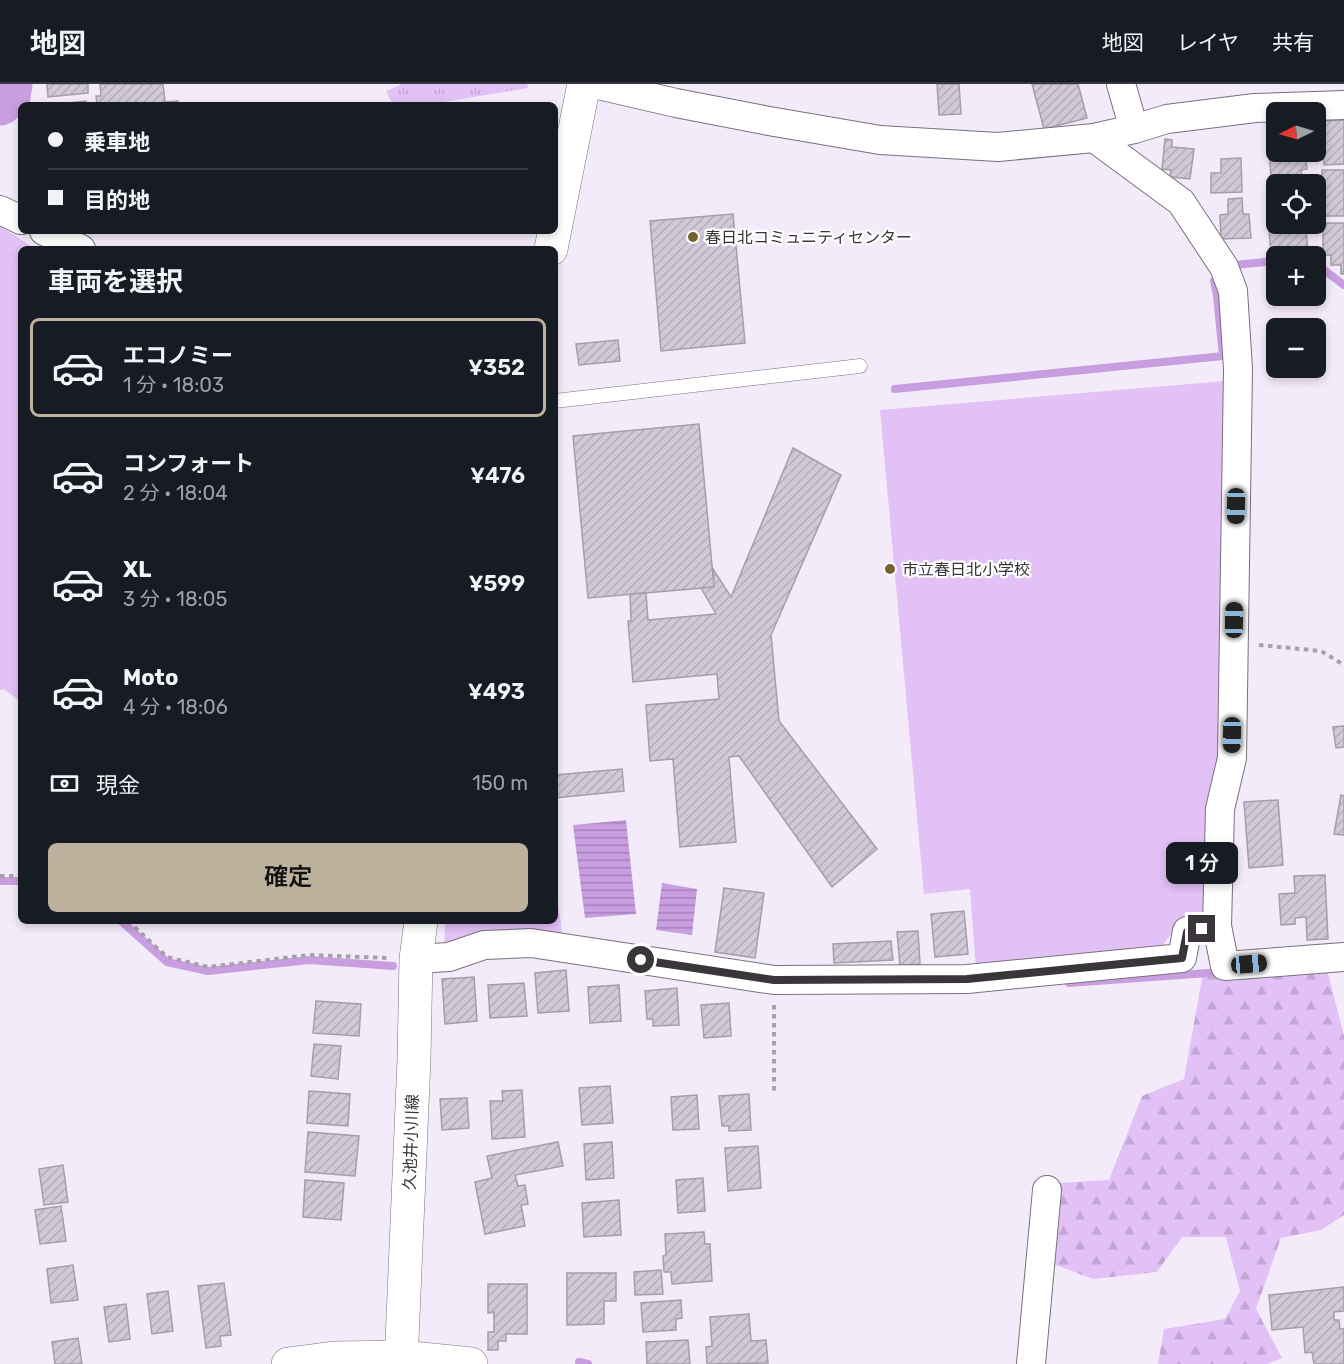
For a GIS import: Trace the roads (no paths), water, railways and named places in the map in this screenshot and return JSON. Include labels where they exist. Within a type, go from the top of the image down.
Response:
[{"type":"street","points":[[558,218],[584,84]]},
{"type":"street","points":[[594,84],[769,122],[880,140],[998,147],[1094,138],[1134,129],[1167,118],[1255,108],[1344,105]]},
{"type":"street","points":[[1120,84],[1134,129]]},
{"type":"street","points":[[1094,138],[1181,202],[1224,267],[1233,291],[1238,369],[1232,758],[1220,809],[1217,926],[1225,966],[1344,957]]},
{"type":"street","points":[[0,210],[18,219]]},
{"type":"street","points":[[50,234],[75,246]]},
{"type":"street","name":"久池井小川線","points":[[402,1360],[416,959],[421,924]]},
{"type":"street","points":[[416,959],[449,957],[484,945],[531,943],[774,980],[967,979],[1182,958],[1187,932],[1217,926]]},
{"type":"street","points":[[1031,1364],[1047,1190]]},
{"type":"street","points":[[288,1364],[334,1358],[471,1364]]},
{"type":"lane","points":[[558,402],[860,366]]},
{"type":"waterway","points":[[0,103],[8,96],[10,84]]},
{"type":"waterway","points":[[1235,265],[1266,262]]},
{"type":"waterway","points":[[1326,272],[1344,285]]},
{"type":"waterway","points":[[895,389],[1223,356],[1214,281]]},
{"type":"waterway","points":[[0,881],[18,881]]},
{"type":"waterway","points":[[124,924],[167,962],[208,971],[309,960],[393,966]]},
{"type":"waterway","points":[[1069,983],[1222,972]]},
{"type":"waterway","points":[[579,1362],[588,1364]]},
{"type":"place","name":"春日北コミュニティセンター","points":[[693,237]]},
{"type":"place","name":"市立春日北小学校","points":[[890,569]]}]
